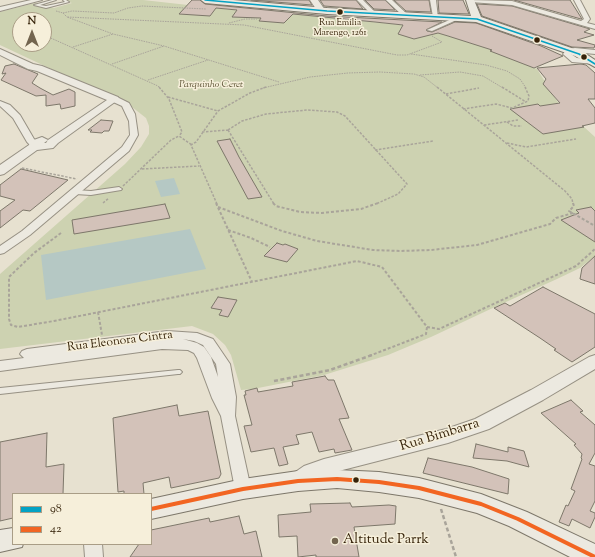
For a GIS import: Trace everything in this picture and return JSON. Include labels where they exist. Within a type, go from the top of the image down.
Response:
[{"type":"main road","points":[[205,0],[321,10],[477,19],[570,51],[594,63]]},
{"type":"main road","points":[[470,0],[477,19]]},
{"type":"main road","points":[[152,508],[244,489],[298,480],[337,479],[379,482],[436,492],[481,504],[518,519],[595,557]]},
{"type":"main road","points":[[0,541],[12,538]]},
{"type":"street","points":[[0,10],[39,0]]},
{"type":"street","points":[[314,0],[321,10]]},
{"type":"street","points":[[360,0],[373,13]]},
{"type":"street","points":[[389,0],[404,15]]},
{"type":"street","points":[[433,0],[436,17]]},
{"type":"street","points":[[470,0],[512,3],[585,21],[594,25]]},
{"type":"street","points":[[577,0],[585,21]]},
{"type":"street","points":[[431,33],[458,18]]},
{"type":"street","points":[[0,49],[31,67],[39,68],[74,83],[78,87],[109,99],[126,108],[131,114],[135,128],[131,141],[126,149],[26,233],[0,251]]},
{"type":"street","points":[[570,51],[580,49],[595,52]]},
{"type":"street","points":[[0,52],[17,58]]},
{"type":"street","points":[[0,63],[17,58]]},
{"type":"street","points":[[0,179],[40,143],[109,99]]},
{"type":"street","points":[[0,103],[17,117],[40,143]]},
{"type":"street","points":[[0,171],[15,164]]},
{"type":"street","points":[[0,258],[19,242],[26,233]]},
{"type":"street","name":"Rua Eleonora Cintra","points":[[0,358],[104,343],[182,335],[197,337],[208,342],[214,349],[222,364],[229,397],[228,416],[244,489]]},
{"type":"street","name":"Rua Eleonora Cintra","points":[[0,366],[162,344],[183,344],[192,346],[199,350],[204,357],[218,398],[228,416]]},
{"type":"street","name":"Rua Bimbarra","points":[[298,480],[311,472],[324,467],[448,436],[482,424],[537,395],[595,361]]},
{"type":"street","points":[[93,545],[94,557]]},
{"type":"lane","points":[[55,0],[36,6],[46,8],[67,2],[64,0]]},
{"type":"lane","points":[[0,164],[15,164]]},
{"type":"lane","points":[[75,192],[91,194],[119,189]]},
{"type":"lane","points":[[0,391],[178,372]]},
{"type":"path","points":[[63,13],[72,11],[114,13],[128,8],[142,6],[209,10]]},
{"type":"path","points":[[280,82],[164,46],[113,34],[67,16],[244,25],[397,55],[410,54],[486,65],[507,71],[520,79],[529,96],[528,101],[512,108],[496,104],[463,109]]},
{"type":"path","points":[[228,24],[245,19],[257,19]]},
{"type":"path","points":[[410,54],[442,42],[431,33]]},
{"type":"path","points":[[72,47],[113,34]]},
{"type":"path","points":[[52,38],[158,86],[167,97],[182,132],[180,136]]},
{"type":"path","points":[[110,64],[164,46]]},
{"type":"path","points":[[147,81],[209,59]]},
{"type":"path","points":[[192,145],[196,142],[218,111],[250,93],[280,82],[348,73],[380,72],[424,77],[564,191],[572,199],[574,206],[569,211],[595,226]]},
{"type":"path","points":[[419,76],[460,72],[483,76],[526,102]]},
{"type":"path","points":[[446,94],[479,88]]},
{"type":"path","points":[[167,97],[218,111]]},
{"type":"path","points":[[202,132],[228,130],[242,121],[266,114],[289,111],[326,110],[337,112],[345,116],[407,184],[398,194],[387,200],[361,209],[300,212],[281,207],[271,201],[228,130]]},
{"type":"path","points":[[484,125],[518,120]]},
{"type":"path","points":[[506,122],[513,126],[522,126]]},
{"type":"path","points":[[180,136],[192,145],[199,166],[252,282]]},
{"type":"path","points":[[103,203],[171,140],[180,136]]},
{"type":"path","points":[[506,143],[526,147],[576,139]]},
{"type":"path","points":[[375,150],[433,141]]},
{"type":"path","points":[[15,164],[88,181]]},
{"type":"path","points":[[141,169],[199,166]]},
{"type":"path","points":[[217,206],[282,231],[317,241],[373,250],[400,251],[430,250],[484,243],[550,224],[556,218],[574,213]]},
{"type":"path","points":[[228,230],[251,238],[270,248]]},
{"type":"path","points":[[61,233],[34,253],[10,277],[9,319],[11,325],[18,327],[357,261],[382,267],[427,327],[439,329],[576,266],[595,249]]},
{"type":"path","points":[[98,312],[104,343]]},
{"type":"path","points":[[274,381],[330,370],[391,349],[426,334],[427,327]]},
{"type":"path","points":[[436,492],[456,557]]},
{"type":"green space","name":"Parquinho Ceret","points":[[61,0],[143,0],[251,12],[303,15],[402,25],[432,31],[484,47],[537,69],[559,104],[595,137],[595,256],[580,268],[557,279],[431,337],[388,355],[324,375],[253,389],[241,390],[231,355],[225,345],[213,334],[192,326],[0,349],[0,274],[125,164],[141,147],[149,134],[149,126],[146,118],[132,107],[15,52],[52,52],[52,12],[12,12],[12,51],[0,45],[0,12],[35,3],[54,8],[72,3]]},
{"type":"shaded area","points":[[174,178],[180,194],[161,197],[155,181]]},
{"type":"shaded area","points":[[190,229],[206,269],[46,300],[41,255]]},
{"type":"building","points":[[192,0],[200,0],[205,4],[327,16],[442,22],[426,30],[432,32],[455,22],[476,23],[541,46],[563,56],[534,68],[490,51],[492,50],[438,33],[414,39],[398,34],[403,25],[293,14],[284,23],[259,21],[261,18],[232,17],[237,10],[216,8],[210,16],[179,14]]},
{"type":"building","points":[[251,0],[309,0],[312,5]]},
{"type":"building","points":[[320,0],[356,0],[363,9],[324,6]]},
{"type":"building","points":[[365,0],[385,0],[395,10],[374,9]]},
{"type":"building","points":[[394,0],[429,0],[431,12],[406,11]]},
{"type":"building","points":[[438,0],[463,0],[469,14],[439,13]]},
{"type":"building","points":[[514,0],[570,0],[582,19],[581,19]]},
{"type":"building","points":[[477,4],[512,6],[590,29],[584,32],[594,35],[577,40],[595,45],[594,48],[572,47],[482,16]]},
{"type":"building","points":[[14,64],[38,74],[32,83],[53,95],[69,89],[75,92],[75,106],[61,109],[60,104],[46,106],[46,95],[36,96],[1,80],[6,73],[2,74],[5,66]]},
{"type":"building","points":[[581,64],[586,65],[595,73],[595,99],[588,99],[595,108],[595,123],[582,126],[584,127],[543,134],[510,109],[538,104],[540,106],[560,103],[543,84],[546,79],[537,68]]},
{"type":"building","points":[[101,120],[113,121],[109,131],[104,131],[102,133],[90,132],[92,130],[88,130]]},
{"type":"building","points":[[230,139],[262,197],[248,199],[217,141]]},
{"type":"building","points":[[21,169],[68,180],[30,211],[23,210],[0,228],[0,211],[15,200],[0,196],[0,185]]},
{"type":"building","points":[[165,204],[170,218],[74,234],[72,220]]},
{"type":"building","points":[[591,207],[595,211],[595,242],[561,220],[579,213],[576,210]]},
{"type":"building","points":[[277,243],[283,245],[285,244],[298,249],[287,262],[264,256]]},
{"type":"building","points":[[595,256],[595,284],[580,279],[582,268]]},
{"type":"building","points":[[543,287],[595,314],[595,347],[572,362],[554,350],[556,349],[494,308],[505,303],[510,306]]},
{"type":"building","points":[[218,297],[237,300],[228,317],[219,315],[222,310],[211,308]]},
{"type":"building","points":[[325,376],[328,380],[334,380],[349,418],[339,419],[352,450],[335,453],[334,449],[319,452],[312,432],[296,435],[299,444],[283,447],[288,464],[279,466],[274,448],[251,452],[244,426],[252,425],[244,395],[246,395],[245,391],[257,388],[258,392],[293,386],[292,382]]},
{"type":"building","points":[[571,400],[583,411],[580,412],[595,425],[595,453],[589,464],[595,466],[595,501],[590,511],[595,513],[595,517],[590,528],[572,519],[569,526],[559,522],[566,505],[568,506],[575,491],[571,489],[582,459],[582,454],[574,445],[576,444],[541,413]]},
{"type":"building","points":[[177,405],[179,416],[208,411],[221,474],[219,478],[171,488],[169,477],[143,483],[144,493],[124,493],[124,491],[118,492],[113,418]]},
{"type":"building","points":[[47,433],[46,467],[64,464],[63,493],[12,493],[12,518],[0,521],[0,442]]},
{"type":"building","points":[[476,444],[508,452],[508,447],[524,451],[529,467],[507,461],[473,458]]},
{"type":"building","points":[[428,458],[472,467],[509,479],[508,494],[423,473]]},
{"type":"building","name":"Altitude Parrk","points":[[350,503],[352,507],[396,506],[395,524],[354,527],[359,557],[316,557],[316,555],[298,557],[297,536],[279,537],[278,515],[311,512],[310,504]]},
{"type":"building","points":[[239,516],[244,534],[256,531],[262,557],[130,557],[138,545],[152,545],[152,530],[209,518],[210,522]]},
{"type":"transit line","name":"98","points":[[205,0],[327,11],[477,19],[579,54],[595,64]]},
{"type":"transit line","name":"42","points":[[152,509],[243,489],[298,481],[337,479],[379,482],[419,488],[481,504],[518,519],[595,557]]},
{"type":"place","name":"Rua Emília Marengo, 1261","points":[[340,12]]},
{"type":"place","name":"Altitude Parrk","points":[[335,541]]}]
